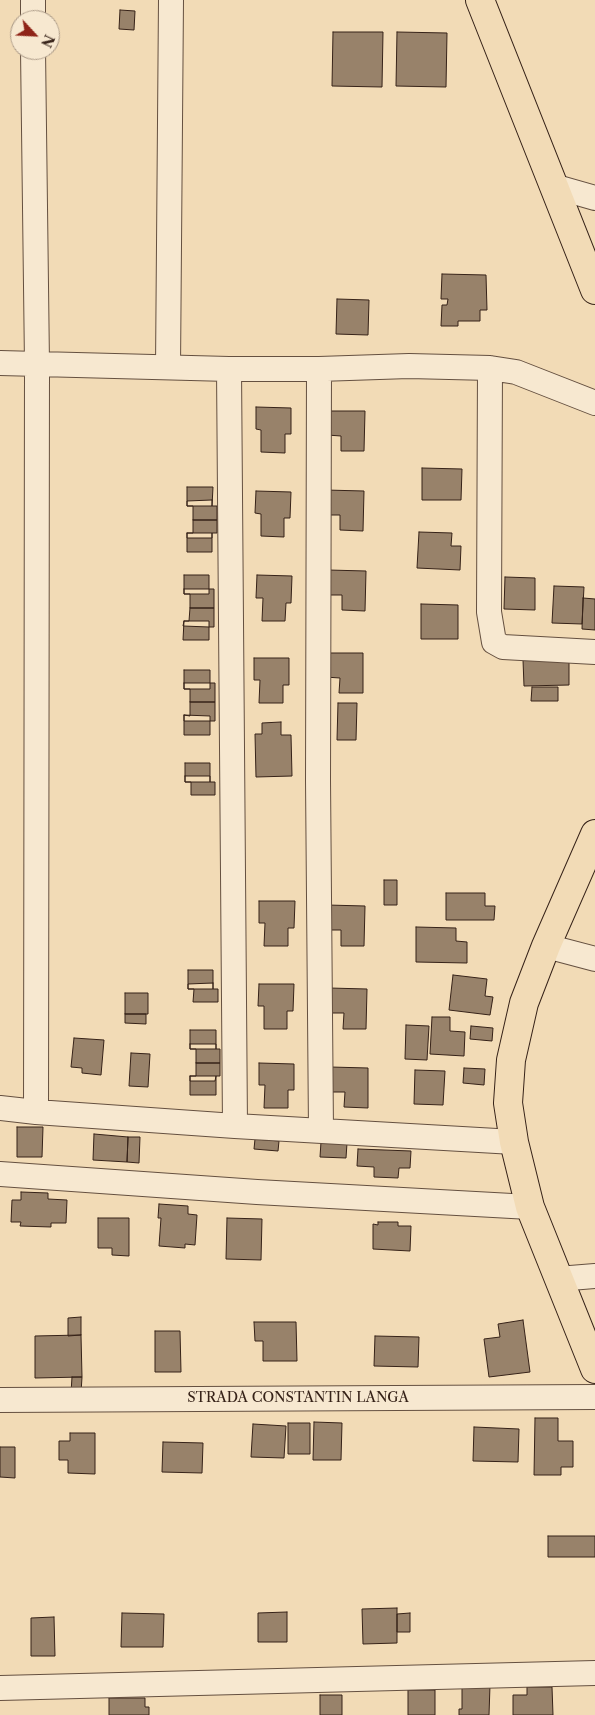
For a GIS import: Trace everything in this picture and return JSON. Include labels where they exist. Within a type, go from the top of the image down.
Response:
[{"type":"main road","points":[[480,0],[595,290]]},
{"type":"main road","points":[[595,834],[546,946],[524,1003],[511,1060],[508,1104],[514,1142],[530,1207],[595,1369]]},
{"type":"street","points":[[168,367],[171,0]]},
{"type":"street","points":[[33,60],[37,364],[36,1112]]},
{"type":"street","points":[[553,186],[595,198]]},
{"type":"street","points":[[0,363],[229,369],[409,366],[490,368],[516,372],[595,403]]},
{"type":"street","points":[[490,368],[489,612],[494,642],[503,647],[595,652]]},
{"type":"street","points":[[229,369],[235,1126]]},
{"type":"street","points":[[319,369],[318,770],[321,1131]]},
{"type":"street","points":[[546,946],[595,959]]},
{"type":"street","points":[[0,1108],[235,1126],[514,1142]]},
{"type":"street","points":[[0,1174],[257,1192],[530,1207]]},
{"type":"street","points":[[558,1279],[595,1276]]},
{"type":"street","name":"STRADA CONSTANTIN LANGA","points":[[0,1400],[595,1397]]},
{"type":"street","points":[[0,1688],[595,1673]]},
{"type":"building","points":[[120,10],[135,11],[134,30],[119,29]]},
{"type":"building","points":[[333,32],[383,32],[382,87],[332,86]]},
{"type":"building","points":[[397,32],[447,33],[446,87],[396,86]]},
{"type":"building","points":[[442,274],[486,275],[487,310],[480,310],[480,321],[458,321],[458,326],[441,326],[442,305],[447,305],[448,299],[441,299]]},
{"type":"building","points":[[337,299],[369,300],[368,335],[336,334]]},
{"type":"building","points":[[256,407],[291,408],[291,434],[285,434],[285,453],[261,452],[261,430],[256,429]]},
{"type":"building","points":[[327,411],[365,411],[364,451],[341,451],[341,436],[327,435]]},
{"type":"building","points":[[422,468],[462,469],[461,500],[422,500]]},
{"type":"building","points":[[187,487],[213,487],[212,506],[217,506],[217,520],[193,520],[193,506],[187,506]]},
{"type":"building","points":[[325,490],[364,491],[363,531],[340,530],[340,515],[325,515]]},
{"type":"building","points":[[256,491],[291,492],[290,518],[284,518],[284,537],[261,536],[261,514],[255,513]]},
{"type":"building","points":[[212,500],[212,506],[187,506],[187,501]]},
{"type":"building","points":[[193,520],[217,520],[217,533],[212,533],[212,552],[187,552],[187,533],[193,533]]},
{"type":"building","points":[[419,532],[452,533],[451,546],[461,546],[460,570],[417,568]]},
{"type":"building","points":[[187,533],[212,533],[212,538],[187,538]]},
{"type":"building","points":[[328,570],[366,571],[365,611],[342,610],[342,595],[327,595]]},
{"type":"building","points":[[184,575],[209,575],[209,589],[214,589],[214,608],[190,608],[190,594],[184,594]]},
{"type":"building","points":[[257,575],[292,576],[291,603],[286,603],[285,621],[262,621],[263,598],[256,598]]},
{"type":"building","points":[[505,577],[535,578],[535,610],[504,609]]},
{"type":"building","points":[[554,586],[584,587],[582,624],[552,623]]},
{"type":"building","points":[[184,589],[209,589],[209,594],[184,594]]},
{"type":"building","points":[[583,598],[595,599],[595,630],[582,629]]},
{"type":"building","points":[[421,604],[458,605],[458,639],[421,639]]},
{"type":"building","points":[[190,608],[214,608],[214,627],[209,627],[209,640],[183,640],[184,621],[189,621]]},
{"type":"building","points":[[184,621],[209,621],[209,627],[183,626]]},
{"type":"building","points":[[325,653],[363,653],[363,693],[339,693],[340,678],[325,677]]},
{"type":"building","points":[[254,658],[289,658],[289,685],[283,685],[283,703],[259,703],[260,680],[254,680]]},
{"type":"building","points":[[569,659],[569,685],[524,686],[523,660]]},
{"type":"building","points":[[184,670],[210,670],[210,683],[215,683],[215,702],[190,702],[190,689],[184,689]]},
{"type":"building","points":[[184,683],[210,683],[210,689],[184,689]]},
{"type":"building","points":[[532,687],[558,687],[558,701],[531,701]]},
{"type":"building","points":[[190,702],[215,702],[215,721],[210,721],[210,735],[184,735],[184,715],[190,716]]},
{"type":"building","points":[[338,703],[357,703],[356,740],[337,740]]},
{"type":"building","points":[[184,715],[210,716],[210,721],[184,721]]},
{"type":"building","points":[[281,722],[281,735],[291,735],[292,776],[256,777],[255,734],[262,734],[262,723]]},
{"type":"building","points":[[185,763],[210,763],[210,782],[215,782],[215,795],[191,795],[191,782],[185,782]]},
{"type":"building","points":[[185,776],[210,776],[210,782],[185,782]]},
{"type":"building","points":[[384,880],[397,880],[397,905],[384,905]]},
{"type":"building","points":[[446,893],[485,893],[485,906],[495,906],[494,920],[446,920]]},
{"type":"building","points":[[259,901],[295,901],[294,928],[288,928],[288,946],[264,946],[265,923],[259,923]]},
{"type":"building","points":[[327,905],[365,906],[364,946],[341,946],[341,930],[326,930]]},
{"type":"building","points":[[416,927],[456,928],[456,941],[467,942],[467,963],[416,962]]},
{"type":"building","points":[[188,970],[213,970],[213,989],[218,989],[218,1002],[193,1002],[194,989],[188,989]]},
{"type":"building","points":[[453,975],[487,979],[485,996],[493,997],[490,1015],[449,1010]]},
{"type":"building","points":[[213,983],[213,989],[188,989],[188,984]]},
{"type":"building","points":[[259,984],[294,984],[293,1011],[287,1011],[287,1029],[264,1029],[264,1006],[258,1006]]},
{"type":"building","points":[[329,988],[367,989],[366,1029],[343,1029],[344,1013],[329,1013]]},
{"type":"building","points":[[125,993],[148,993],[148,1014],[125,1014]]},
{"type":"building","points":[[125,1014],[146,1014],[146,1024],[125,1023]]},
{"type":"building","points":[[432,1017],[450,1017],[450,1031],[465,1032],[464,1056],[430,1054]]},
{"type":"building","points":[[406,1025],[429,1026],[427,1060],[405,1059]]},
{"type":"building","points":[[471,1026],[493,1028],[492,1041],[470,1039]]},
{"type":"building","points":[[190,1030],[216,1030],[216,1049],[220,1049],[220,1063],[196,1063],[196,1049],[190,1049]]},
{"type":"building","points":[[74,1038],[104,1040],[101,1075],[82,1073],[82,1068],[71,1067]]},
{"type":"building","points":[[190,1044],[216,1044],[216,1049],[190,1049]]},
{"type":"building","points":[[131,1053],[150,1054],[148,1087],[129,1086]]},
{"type":"building","points":[[196,1063],[220,1063],[220,1076],[216,1076],[216,1095],[190,1095],[190,1076],[196,1076]]},
{"type":"building","points":[[259,1063],[294,1064],[294,1090],[288,1090],[288,1108],[264,1108],[265,1085],[259,1085]]},
{"type":"building","points":[[330,1067],[368,1068],[368,1108],[344,1107],[345,1092],[330,1092]]},
{"type":"building","points":[[464,1068],[485,1069],[484,1085],[463,1083]]},
{"type":"building","points":[[415,1070],[445,1071],[443,1105],[414,1104]]},
{"type":"building","points":[[190,1076],[216,1076],[215,1081],[190,1081]]},
{"type":"building","points":[[17,1127],[43,1127],[42,1157],[17,1157]]},
{"type":"building","points":[[94,1134],[128,1137],[127,1162],[93,1160]]},
{"type":"building","points":[[128,1137],[140,1137],[139,1163],[127,1162]]},
{"type":"building","points":[[255,1139],[279,1141],[278,1151],[254,1149]]},
{"type":"building","points":[[321,1142],[347,1143],[346,1158],[320,1157]]},
{"type":"building","points":[[358,1149],[411,1151],[410,1168],[399,1168],[398,1178],[374,1177],[374,1167],[357,1166]]},
{"type":"building","points":[[21,1192],[48,1193],[48,1199],[67,1200],[66,1223],[51,1223],[51,1227],[20,1226],[21,1222],[11,1222],[12,1200],[21,1200]]},
{"type":"building","points":[[159,1204],[188,1206],[188,1214],[197,1215],[195,1245],[185,1244],[185,1248],[159,1246],[161,1218],[158,1218]]},
{"type":"building","points":[[98,1218],[129,1218],[129,1256],[112,1255],[112,1248],[98,1248]]},
{"type":"building","points":[[227,1218],[262,1219],[261,1260],[226,1259]]},
{"type":"building","points":[[378,1222],[398,1222],[398,1226],[411,1226],[410,1251],[373,1249],[373,1224],[378,1225]]},
{"type":"building","points":[[81,1317],[81,1335],[68,1336],[68,1318]]},
{"type":"building","points":[[523,1320],[530,1372],[489,1377],[484,1339],[500,1337],[498,1324]]},
{"type":"building","points":[[254,1322],[296,1322],[297,1361],[263,1361],[263,1341],[255,1341]]},
{"type":"building","points":[[155,1331],[180,1331],[181,1372],[155,1372]]},
{"type":"building","points":[[81,1335],[82,1377],[35,1378],[35,1336]]},
{"type":"building","points":[[375,1336],[419,1337],[418,1367],[374,1366]]},
{"type":"building","points":[[72,1377],[82,1377],[81,1393],[71,1393]]},
{"type":"building","points":[[535,1418],[558,1418],[558,1441],[573,1441],[573,1467],[561,1467],[561,1475],[534,1475]]},
{"type":"building","points":[[314,1422],[342,1423],[341,1460],[313,1460]]},
{"type":"building","points":[[288,1423],[310,1423],[310,1454],[288,1454]]},
{"type":"building","points":[[253,1424],[286,1426],[284,1458],[251,1457]]},
{"type":"building","points":[[474,1427],[519,1429],[518,1462],[473,1461]]},
{"type":"building","points":[[70,1433],[95,1433],[95,1474],[68,1473],[68,1460],[59,1460],[59,1441],[70,1441]]},
{"type":"building","points":[[163,1442],[203,1443],[202,1473],[162,1472]]},
{"type":"building","points":[[0,1447],[15,1447],[15,1478],[0,1477]]},
{"type":"building","points":[[548,1536],[595,1536],[595,1557],[548,1557]]},
{"type":"building","points":[[397,1608],[397,1643],[363,1644],[362,1609]]},
{"type":"building","points":[[287,1612],[287,1642],[258,1642],[258,1613]]},
{"type":"building","points":[[122,1613],[164,1614],[163,1647],[121,1647]]},
{"type":"building","points":[[410,1613],[410,1632],[397,1632],[397,1614]]},
{"type":"building","points":[[54,1617],[55,1656],[31,1656],[31,1618]]},
{"type":"building","points":[[462,1685],[490,1685],[489,1715],[459,1715],[459,1709],[462,1709]]},
{"type":"building","points":[[527,1687],[552,1687],[553,1715],[513,1715],[513,1695],[527,1695]]},
{"type":"building","points":[[408,1690],[435,1690],[435,1715],[408,1715]]},
{"type":"building","points":[[320,1695],[342,1695],[342,1715],[320,1715]]},
{"type":"building","points":[[109,1698],[145,1698],[145,1707],[149,1707],[149,1715],[109,1715]]}]
